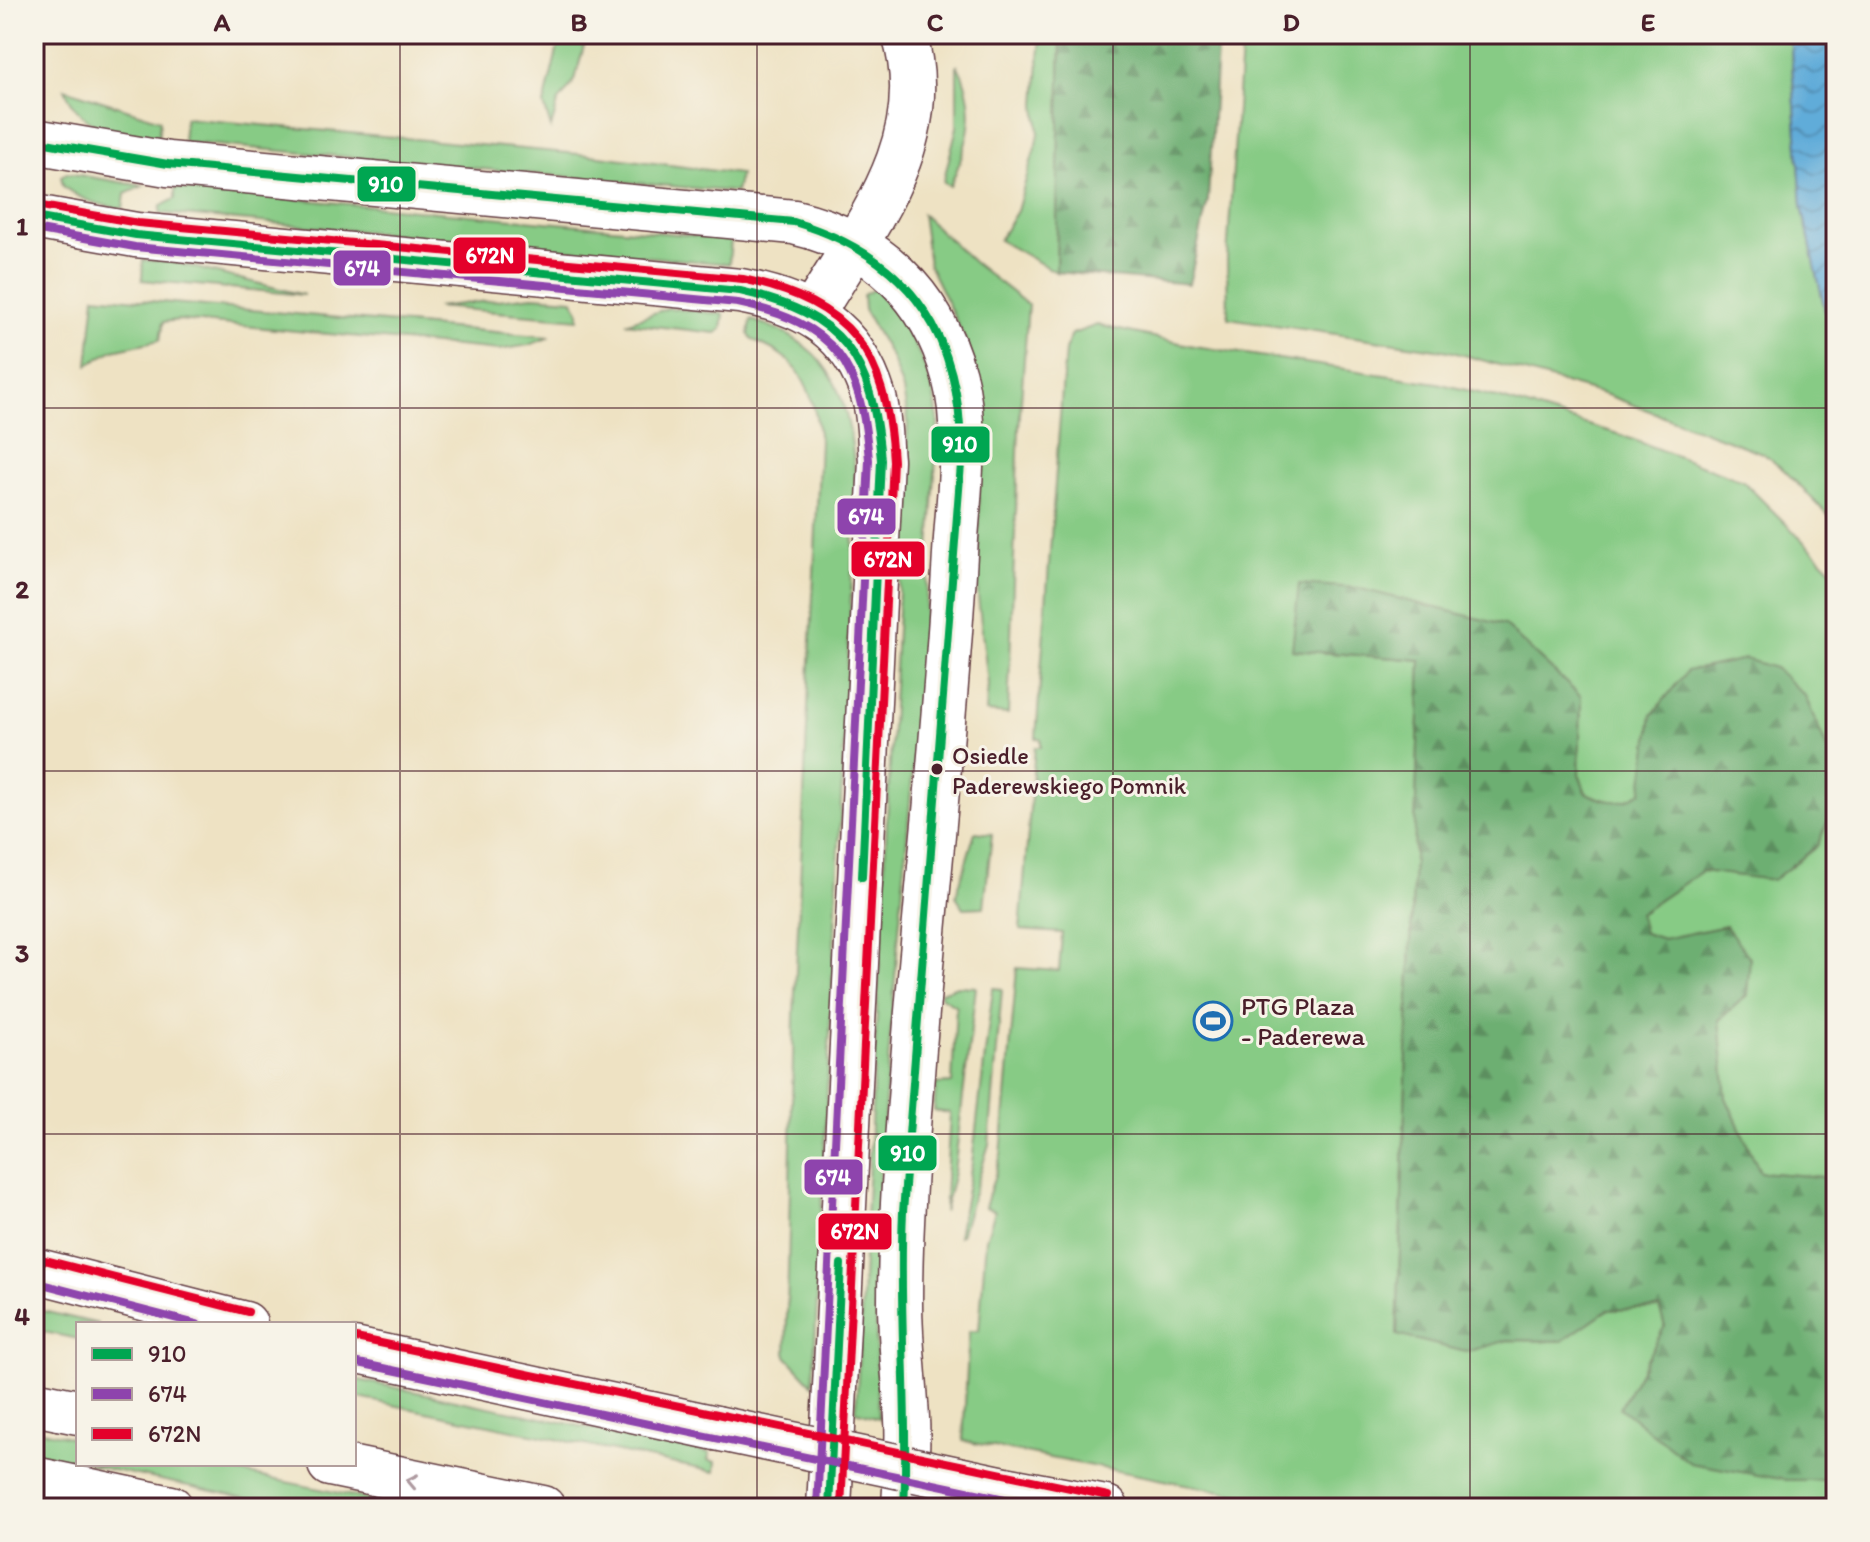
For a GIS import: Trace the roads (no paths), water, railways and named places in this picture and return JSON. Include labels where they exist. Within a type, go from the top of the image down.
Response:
[{"type":"main road","points":[[812,314],[898,167],[910,130],[913,93],[904,34]]},
{"type":"main road","points":[[34,141],[99,154],[197,167],[794,222],[854,243],[891,269],[921,306],[944,348],[960,405],[952,603],[913,1064],[900,1299],[908,1423],[904,1508]]},
{"type":"main road","points":[[34,217],[136,235],[740,291],[777,298],[812,314],[839,335],[865,376],[875,400],[881,460],[829,1508]]},
{"type":"main road","points":[[34,1270],[237,1322]]},
{"type":"main road","points":[[356,1350],[1106,1508]]},
{"type":"main road","points":[[34,1403],[76,1412]]},
{"type":"main road","points":[[340,1466],[543,1508]]},
{"type":"main road","points":[[34,1479],[171,1508]]},
{"type":"water","points":[[1790,34],[1836,34],[1836,361],[1802,206]]},
{"type":"place","name":"Osiedle Paderewskiego Pomnik","points":[[937,769]]},
{"type":"place","name":"PTG Plaza - Paderewa","points":[[1213,1021]]}]
